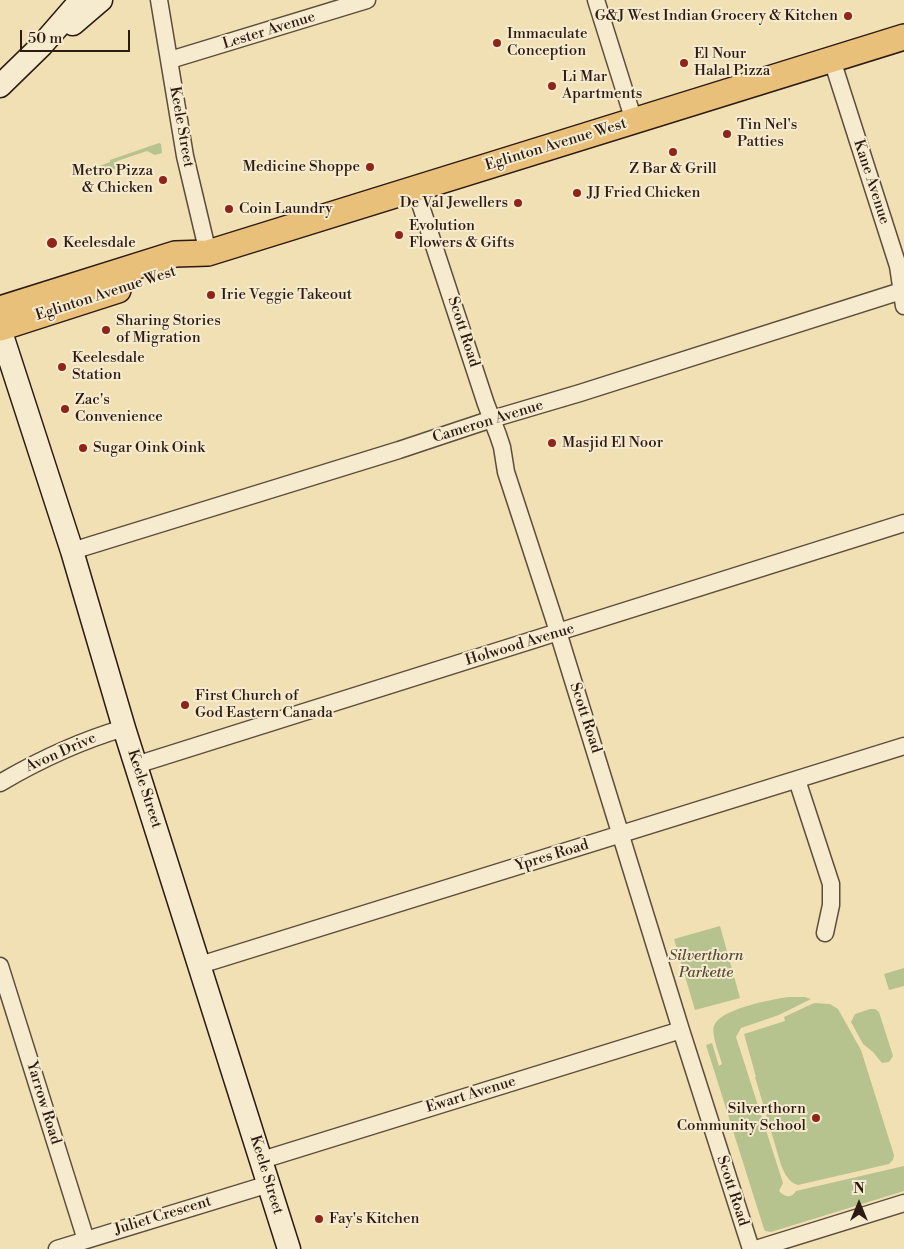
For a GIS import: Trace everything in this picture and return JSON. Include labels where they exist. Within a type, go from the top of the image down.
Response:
[{"type":"main road","points":[[0,86],[41,46],[81,0]]},
{"type":"main road","points":[[41,46],[78,21],[101,0]]},
{"type":"main road","name":"Eglinton Avenue West","points":[[0,328],[185,268],[208,253],[904,37]]},
{"type":"main road","name":"Eglinton Avenue West","points":[[0,309],[175,254],[208,253]]},
{"type":"main road","name":"Keele Street","points":[[0,328],[72,551],[124,728],[289,1249]]},
{"type":"street","name":"Keele Street","points":[[159,0],[185,156],[208,253]]},
{"type":"street","name":"Lester Avenue","points":[[170,60],[367,0]]},
{"type":"street","points":[[596,0],[634,121]]},
{"type":"street","name":"Kane Avenue","points":[[832,60],[898,266],[903,295]]},
{"type":"street","name":"Scott Road","points":[[415,188],[502,447],[506,472],[751,1249]]},
{"type":"street","name":"Cameron Avenue","points":[[72,551],[381,456],[492,419],[903,295]]},
{"type":"street","name":"Holwood Avenue","points":[[136,765],[904,523]]},
{"type":"street","name":"Avon Drive","points":[[0,783],[32,764],[98,735],[124,728]]},
{"type":"street","name":"Ypres Road","points":[[200,965],[904,746]]},
{"type":"street","points":[[797,780],[831,884],[831,905],[825,933]]},
{"type":"street","name":"Yarrow Road","points":[[0,966],[86,1240]]},
{"type":"street","name":"Ewart Avenue","points":[[262,1160],[681,1030]]},
{"type":"street","name":"Juliet Crescent","points":[[57,1249],[269,1184]]},
{"type":"street","points":[[756,1249],[904,1203]]},
{"type":"green space","points":[[159,143],[161,144],[162,153],[155,155],[147,151],[117,161],[115,169],[94,175],[94,168],[110,162],[110,160]]},
{"type":"green space","name":"Silverthorn Parkette","points":[[720,926],[740,998],[695,1010],[674,939]]},
{"type":"green space","points":[[904,968],[904,986],[889,990],[884,974]]},
{"type":"green space","points":[[789,997],[811,999],[779,1015],[741,1028],[736,1037],[783,1183],[779,1191],[783,1195],[790,1196],[796,1191],[904,1166],[904,1191],[771,1232],[764,1229],[706,1045],[712,1043],[719,1066],[722,1064],[713,1030],[718,1020],[747,1006]]},
{"type":"green space","points":[[814,1003],[830,1004],[838,1009],[861,1050],[894,1155],[893,1160],[889,1164],[798,1185],[789,1180],[781,1165],[744,1034],[785,1021],[784,1017]]},
{"type":"green space","points":[[875,1009],[879,1012],[893,1056],[889,1062],[882,1063],[863,1044],[851,1022],[855,1014]]},
{"type":"place","name":"G&J West Indian Grocery & Kitchen","points":[[848,16]]},
{"type":"place","name":"Immaculate Conception","points":[[497,43]]},
{"type":"place","name":"El Nour Halal Pizza","points":[[684,63]]},
{"type":"place","name":"Li Mar Apartments","points":[[552,86]]},
{"type":"place","name":"Tin Nel's Patties","points":[[727,134]]},
{"type":"place","name":"Z Bar & Grill","points":[[673,152]]},
{"type":"place","name":"Medicine Shoppe","points":[[370,167]]},
{"type":"place","name":"Metro Pizza & Chicken","points":[[163,180]]},
{"type":"place","name":"JJ Fried Chicken","points":[[577,193]]},
{"type":"place","name":"De Val Jewellers","points":[[518,203]]},
{"type":"place","name":"Coin Laundry","points":[[229,209]]},
{"type":"place","name":"Evolution Flowers & Gifts","points":[[399,235]]},
{"type":"place","name":"Keelesdale","points":[[52,243]]},
{"type":"place","name":"Irie Veggie Takeout","points":[[211,295]]},
{"type":"place","name":"Sharing Stories of Migration","points":[[106,330]]},
{"type":"place","name":"Keelesdale Station","points":[[62,367]]},
{"type":"place","name":"Zac's Convenience","points":[[65,409]]},
{"type":"place","name":"Masjid El Noor","points":[[552,443]]},
{"type":"place","name":"Sugar Oink Oink","points":[[83,448]]},
{"type":"place","name":"First Church of God Eastern Canada","points":[[185,705]]},
{"type":"place","name":"Silverthorn Community School","points":[[816,1118]]},
{"type":"place","name":"Fay's Kitchen","points":[[319,1219]]}]
